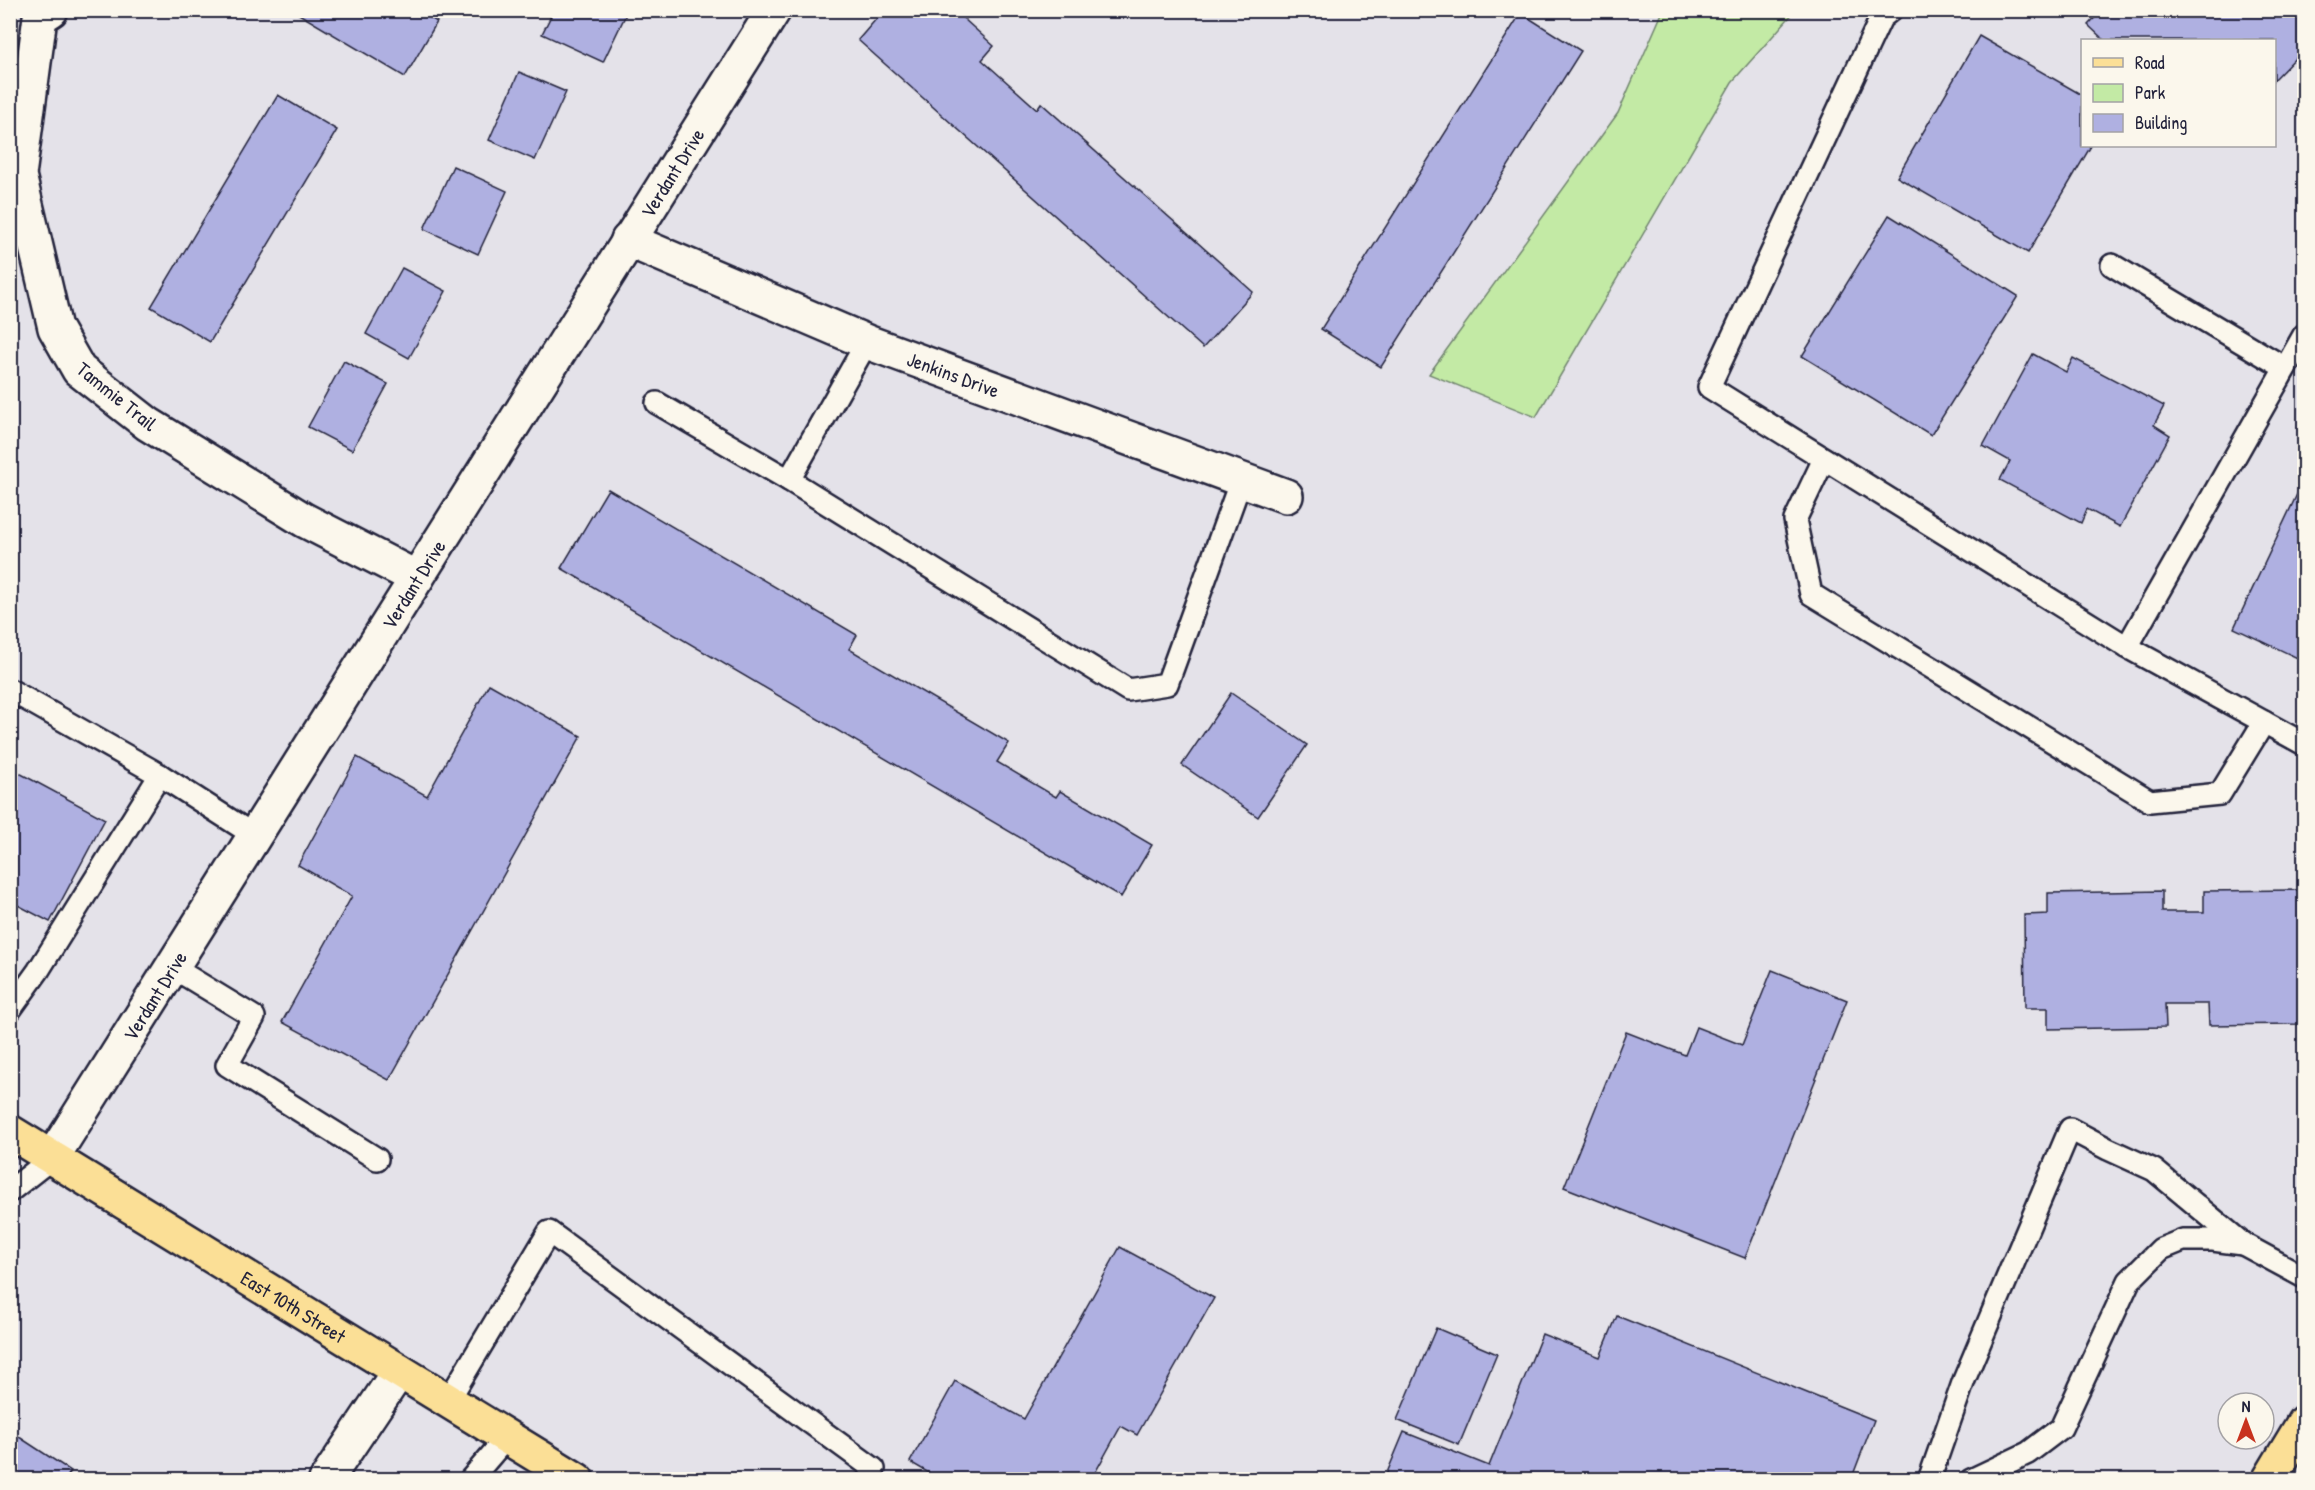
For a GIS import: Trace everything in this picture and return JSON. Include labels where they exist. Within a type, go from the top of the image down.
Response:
[{"type":"main road","name":"East 10th Street","points":[[10,1132],[577,1479]]},
{"type":"main road","points":[[2269,1479],[2304,1422]]},
{"type":"street","name":"Tammie Trail","points":[[51,10],[40,17],[18,175],[55,328],[79,370],[148,424],[177,442],[304,520],[417,578]]},
{"type":"street","name":"Verdant Drive","points":[[52,1158],[774,10]]},
{"type":"street","name":"Jenkins Drive","points":[[628,240],[867,342],[1286,496]]},
{"type":"street","points":[[326,1479],[399,1371]]},
{"type":"lane","points":[[1891,10],[1881,18],[1709,387],[2127,647],[2304,744]]},
{"type":"lane","points":[[2112,265],[2285,368]]},
{"type":"lane","points":[[2127,647],[2304,334]]},
{"type":"lane","points":[[789,480],[867,342]]},
{"type":"lane","points":[[657,403],[789,480],[1128,690],[1167,684],[1241,480]]},
{"type":"lane","points":[[1824,459],[1795,520],[1811,594],[2150,801],[2220,794],[2264,722]]},
{"type":"lane","points":[[10,690],[160,775],[255,836]]},
{"type":"lane","points":[[10,1010],[38,971],[160,775]]},
{"type":"lane","points":[[172,968],[254,1017],[228,1065],[377,1159]]},
{"type":"lane","points":[[1929,1479],[1964,1380],[2070,1129],[2154,1170],[2243,1244],[2304,1277]]},
{"type":"lane","points":[[10,1191],[52,1158]]},
{"type":"lane","points":[[448,1401],[549,1233],[874,1469],[869,1479]]},
{"type":"lane","points":[[1971,1479],[2028,1453],[2061,1428],[2129,1281],[2160,1249],[2183,1240],[2214,1240],[2243,1244]]},
{"type":"lane","points":[[470,1479],[507,1437]]},
{"type":"green space","points":[[1663,11],[1795,11],[1732,82],[1536,417],[1429,374],[1618,113]]},
{"type":"building","points":[[292,10],[418,10],[437,22],[405,77]]},
{"type":"building","points":[[554,10],[628,10],[603,62],[542,34]]},
{"type":"building","points":[[884,10],[954,10],[994,46],[982,60],[1037,109],[1041,103],[1253,292],[1203,348],[858,40]]},
{"type":"building","points":[[2102,10],[2304,10],[2304,49],[2276,78],[2276,39],[2103,39],[2088,25]]},
{"type":"building","points":[[1521,13],[1581,51],[1381,367],[1321,329]]},
{"type":"building","points":[[1979,36],[2081,94],[2081,147],[2090,147],[2028,253],[1897,177]]},
{"type":"building","points":[[519,72],[566,92],[535,160],[489,140]]},
{"type":"building","points":[[278,95],[337,130],[210,342],[151,307]]},
{"type":"building","points":[[453,166],[507,191],[478,254],[424,229]]},
{"type":"building","points":[[1889,215],[2018,296],[1931,435],[1802,356]]},
{"type":"building","points":[[402,268],[446,291],[409,358],[366,334]]},
{"type":"building","points":[[2033,354],[2066,372],[2073,358],[2164,406],[2154,425],[2170,435],[2120,527],[2087,509],[2081,523],[2000,480],[2010,461],[1983,446]]},
{"type":"building","points":[[344,361],[388,384],[352,450],[308,427]]},
{"type":"building","points":[[608,489],[857,635],[849,649],[1009,743],[997,762],[1056,797],[1060,791],[1152,845],[1121,897],[561,568]]},
{"type":"building","points":[[2299,490],[2304,492],[2304,661],[2234,628]]},
{"type":"building","points":[[489,684],[581,736],[389,1080],[282,1022],[352,896],[298,865],[357,757],[427,796]]},
{"type":"building","points":[[1231,693],[1307,745],[1258,817],[1182,765]]},
{"type":"building","points":[[10,768],[105,819],[50,922],[10,901]]},
{"type":"building","points":[[2304,890],[2304,1024],[2209,1025],[2208,1004],[2165,1004],[2166,1027],[2048,1029],[2048,1008],[2025,1008],[2024,915],[2048,914],[2048,893],[2162,891],[2162,912],[2204,912],[2204,891]]},
{"type":"building","points":[[1772,970],[1847,1000],[1745,1258],[1564,1187],[1626,1032],[1685,1055],[1696,1027],[1742,1045]]},
{"type":"building","points":[[1120,1247],[1214,1298],[1137,1435],[1121,1426],[1091,1480],[941,1480],[910,1462],[955,1381],[1024,1419]]},
{"type":"building","points":[[1617,1316],[1874,1420],[1851,1480],[1384,1480],[1404,1432],[1489,1466],[1542,1334],[1600,1357]]},
{"type":"building","points":[[1436,1328],[1497,1354],[1459,1445],[1397,1420]]},
{"type":"building","points":[[10,1431],[71,1471],[65,1480],[10,1480]]}]
